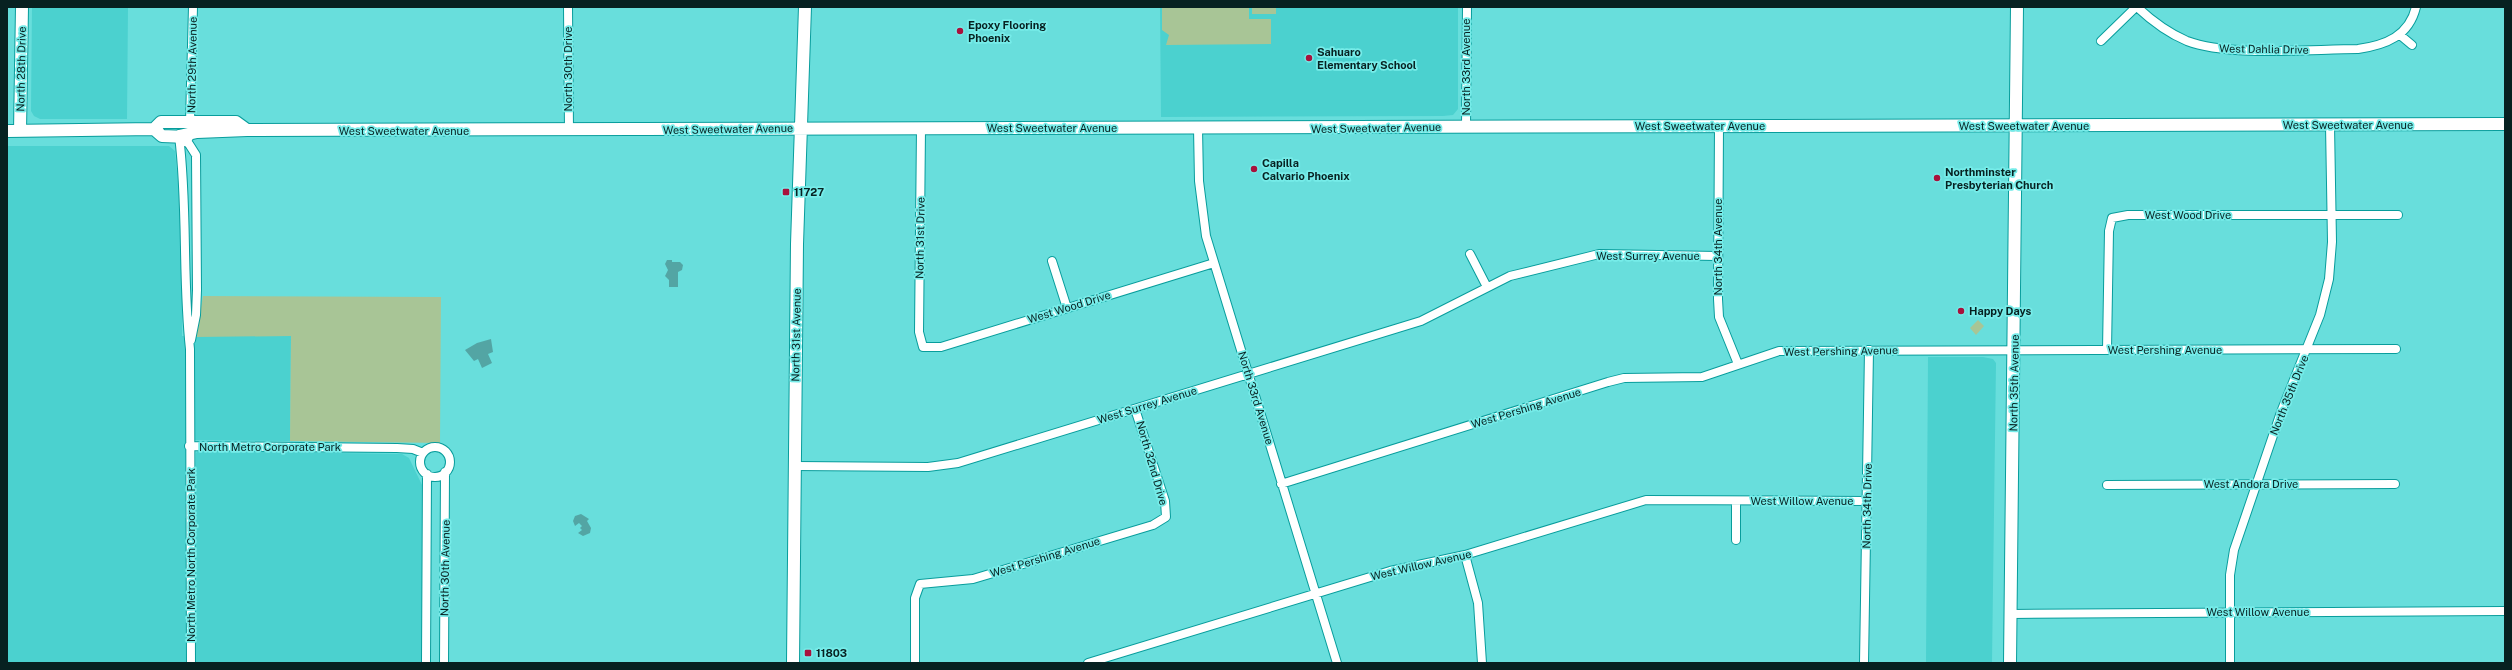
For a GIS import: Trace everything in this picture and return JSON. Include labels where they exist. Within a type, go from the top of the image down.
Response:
[{"type":"street","name":"North 28th Drive","points":[[20,130],[22,7]]},
{"type":"street","name":"North 29th Avenue","points":[[193,7],[197,130]]},
{"type":"street","name":"North 30th Drive","points":[[568,7],[569,131]]},
{"type":"street","name":"North 31st Avenue","points":[[794,663],[797,244],[805,7]]},
{"type":"street","name":"North 33rd Avenue","points":[[1466,127],[1467,7]]},
{"type":"street","name":"North 35th Avenue","points":[[2010,663],[2017,7]]},
{"type":"street","points":[[2101,41],[2136,7]]},
{"type":"street","name":"West Dahlia Drive","points":[[2136,7],[2164,30],[2188,41],[2220,48],[2358,49],[2386,44],[2400,35],[2411,22],[2416,7]]},
{"type":"street","points":[[2400,35],[2412,46]]},
{"type":"street","name":"West Sweetwater Avenue","points":[[158,126],[162,136],[179,136],[197,130],[236,122],[247,130]]},
{"type":"street","name":"West Sweetwater Avenue","points":[[7,130],[158,126],[235,136],[247,130],[569,131],[802,128],[2505,124]]},
{"type":"street","name":"North 35th Drive","points":[[2230,663],[2230,575],[2234,550],[2254,484],[2320,315],[2329,279],[2332,215],[2330,125]]},
{"type":"street","name":"North 34th Avenue","points":[[1720,126],[1717,256],[1719,317],[1738,364]]},
{"type":"street","name":"North 31st Drive","points":[[921,128],[919,332],[923,347]]},
{"type":"street","name":"North 33rd Avenue","points":[[1198,128],[1199,181],[1203,218],[1214,263],[1337,663]]},
{"type":"street","points":[[179,136],[197,130]]},
{"type":"street","name":"North Metro Corporate Park","points":[[179,136],[185,222],[186,315],[190,348],[190,446],[397,448],[423,452]]},
{"type":"street","name":"North Metro Corporate Park","points":[[179,136],[189,144],[196,155],[197,290],[196,315],[190,348]]},
{"type":"street","name":"West Wood Drive","points":[[2107,350],[2109,231],[2112,218],[2128,215],[2398,215]]},
{"type":"street","points":[[1470,254],[1487,287]]},
{"type":"street","name":"West Surrey Avenue","points":[[795,466],[943,467],[1421,321],[1487,287],[1528,271],[1599,254],[1717,256]]},
{"type":"street","points":[[1052,261],[1067,308]]},
{"type":"street","name":"West Wood Drive","points":[[923,347],[941,347],[1214,263]]},
{"type":"street","name":"West Pershing Avenue","points":[[1281,484],[1608,382],[1624,378],[1702,377],[1779,351],[2396,349]]},
{"type":"street","name":"North 34th Drive","points":[[1864,663],[1868,501],[1869,350]]},
{"type":"street","name":"North 32nd Drive","points":[[1135,409],[1165,501],[1166,517]]},
{"type":"street","name":"North Metro North Corporate Park","points":[[190,446],[192,506],[191,663]]},
{"type":"street","name":"North 30th Avenue","points":[[426,663],[427,474],[421,466],[423,452],[434,447],[445,451],[449,461],[445,472],[444,663]]},
{"type":"street","points":[[427,474],[436,476],[445,472]]},
{"type":"street","name":"West Andora Drive","points":[[2107,485],[2395,484]]},
{"type":"street","name":"West Willow Avenue","points":[[1736,501],[1736,540]]},
{"type":"street","name":"West Willow Avenue","points":[[1088,663],[1400,568],[1465,555],[1641,502],[1868,501]]},
{"type":"street","name":"West Pershing Avenue","points":[[915,663],[915,598],[920,584],[973,579],[1153,524],[1166,517]]},
{"type":"street","points":[[1465,555],[1478,603],[1482,663]]},
{"type":"street","name":"West Willow Avenue","points":[[2011,614],[2505,611]]},
{"type":"shaded area","points":[[32,7],[128,7],[127,119],[40,119],[34,116],[31,111]]},
{"type":"shaded area","name":"Sahuaro Elementary School","points":[[1160,7],[1458,7],[1458,109],[1453,115],[1443,116],[1161,117]]},
{"type":"shaded area","points":[[7,146],[169,146],[175,151],[182,227],[182,336],[291,336],[290,441],[186,440],[185,518],[195,518],[196,453],[198,451],[402,454],[409,458],[423,487],[421,663],[7,663]]},
{"type":"shaded area","points":[[667,260],[672,260],[672,262],[680,262],[683,265],[682,270],[678,272],[678,287],[669,287],[669,280],[665,276],[668,270],[665,264]]},
{"type":"shaded area","points":[[491,339],[493,352],[488,354],[492,363],[482,368],[478,359],[474,361],[465,350],[477,343]]},
{"type":"shaded area","points":[[1928,357],[1983,357],[1993,359],[1996,363],[1992,663],[1926,663]]},
{"type":"shaded area","points":[[581,514],[589,519],[587,521],[591,528],[590,533],[583,536],[578,533],[582,530],[580,528],[582,526],[579,523],[575,526],[573,521],[575,516]]},
{"type":"green space","points":[[1162,7],[1249,7],[1249,19],[1271,19],[1271,44],[1166,45],[1169,35],[1162,30]]},
{"type":"green space","points":[[1252,7],[1276,7],[1276,14],[1252,14]]},
{"type":"green space","points":[[203,296],[441,297],[440,443],[290,441],[291,336],[196,337]]},
{"type":"green space","points":[[1978,320],[1984,326],[1976,335],[1970,328]]},
{"type":"place","name":"Epoxy Flooring Phoenix","points":[[960,31]]},
{"type":"place","name":"Sahuaro Elementary School","points":[[1309,58]]},
{"type":"place","name":"Capilla Calvario Phoenix","points":[[1254,169]]},
{"type":"place","name":"Northminster Presbyterian Church","points":[[1937,178]]},
{"type":"place","name":"11727","points":[[786,192]]},
{"type":"place","name":"Happy Days","points":[[1961,311]]},
{"type":"place","name":"11803","points":[[808,653]]}]
